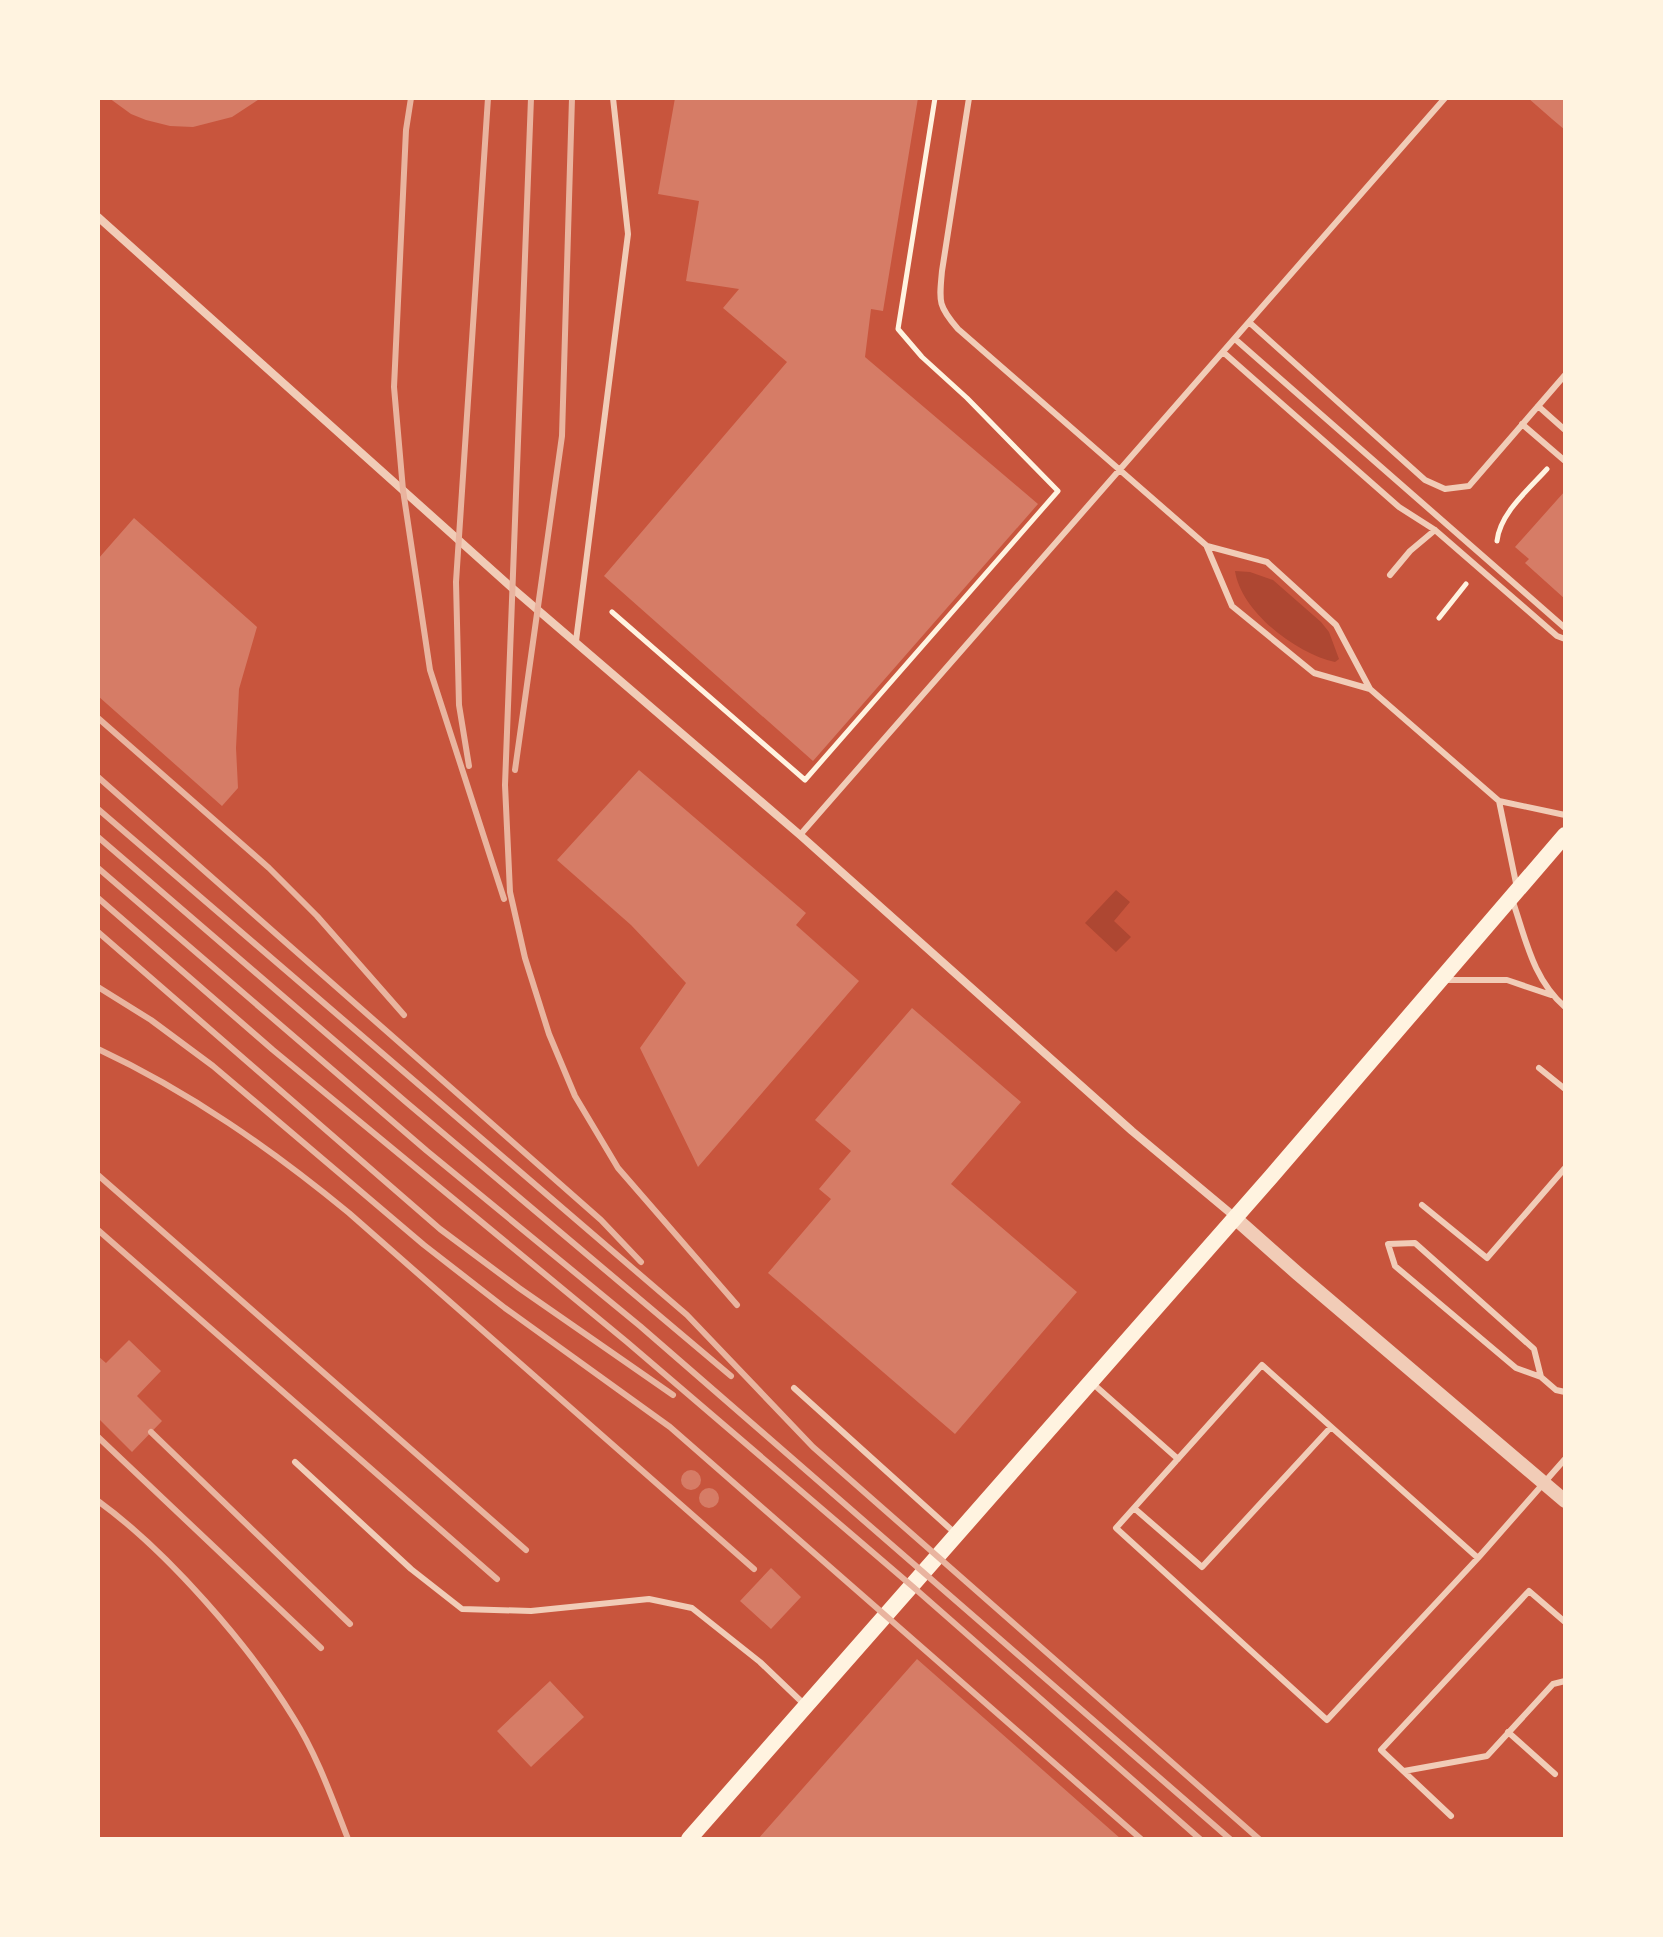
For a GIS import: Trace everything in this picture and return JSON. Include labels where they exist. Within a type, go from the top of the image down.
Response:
[{"type":"main road","points":[[689,1839],[1235,1218],[1565,835]]},
{"type":"street","points":[[98,217],[458,540],[800,835],[1132,1131],[1565,1501]]},
{"type":"lane","points":[[576,641],[628,234],[613,98]]},
{"type":"lane","points":[[969,98],[942,271],[941,310],[958,329],[1207,546],[1267,562],[1336,625],[1370,689],[1499,801],[1565,815]]},
{"type":"lane","points":[[800,835],[1445,98]]},
{"type":"lane","points":[[1250,323],[1433,485],[1445,489],[1469,486],[1565,375]]},
{"type":"lane","points":[[1235,339],[1565,628]]},
{"type":"lane","points":[[1223,352],[1399,507],[1435,530],[1557,636],[1565,639]]},
{"type":"lane","points":[[1538,406],[1565,430]]},
{"type":"lane","points":[[1522,424],[1565,461]]},
{"type":"lane","points":[[1390,575],[1410,551],[1435,530]]},
{"type":"lane","points":[[1207,546],[1232,606],[1314,673],[1370,689]]},
{"type":"lane","points":[[1499,801],[1515,895],[1535,968],[1551,995],[1565,1007]]},
{"type":"lane","points":[[1442,980],[1507,980],[1551,995]]},
{"type":"lane","points":[[1539,1068],[1565,1089]]},
{"type":"lane","points":[[1422,1205],[1487,1258],[1565,1168]]},
{"type":"lane","points":[[1541,1377],[1534,1349],[1415,1243],[1388,1244],[1395,1266],[1516,1368],[1541,1377],[1556,1390],[1565,1392]]},
{"type":"lane","points":[[1478,1558],[1262,1365],[1116,1528],[1327,1720],[1478,1558],[1565,1459]]},
{"type":"lane","points":[[1091,1382],[1178,1459]]},
{"type":"lane","points":[[794,1388],[956,1534]]},
{"type":"lane","points":[[1134,1508],[1202,1567],[1331,1427]]},
{"type":"lane","points":[[295,1462],[411,1569],[462,1609],[531,1611],[649,1599],[692,1608],[760,1662],[806,1706]]},
{"type":"lane","points":[[1451,1816],[1381,1750],[1529,1591],[1565,1622]]},
{"type":"lane","points":[[1404,1771],[1487,1756],[1553,1684],[1565,1681]]},
{"type":"lane","points":[[1508,1732],[1555,1774]]},
{"type":"path","points":[[612,612],[805,780],[1058,491],[922,357],[898,329],[935,98]]},
{"type":"path","points":[[1496,546],[1498,531],[1513,507],[1551,465]]},
{"type":"path","points":[[1439,618],[1474,575]]},
{"type":"shaded area","points":[[1235,571],[1250,572],[1273,580],[1321,622],[1329,632],[1339,659],[1335,662],[1304,650],[1273,629],[1248,601]]},
{"type":"shaded area","points":[[1116,890],[1130,902],[1114,921],[1131,937],[1116,952],[1085,923]]},
{"type":"building","points":[[109,98],[261,98],[232,117],[193,127],[146,120],[131,114]]},
{"type":"building","points":[[675,98],[918,98],[883,311],[871,309],[865,357],[1038,504],[813,761],[604,576],[787,362],[723,308],[739,289],[686,281],[699,201],[658,194]]},
{"type":"building","points":[[1528,98],[1565,98],[1565,130],[1552,119]]},
{"type":"building","points":[[1565,491],[1565,599],[1525,563],[1529,559],[1515,547]]},
{"type":"building","points":[[134,518],[257,627],[239,689],[236,748],[238,788],[222,806],[98,696],[98,559]]},
{"type":"building","points":[[639,770],[806,913],[796,925],[859,981],[698,1167],[640,1048],[686,983],[631,925],[557,860]]},
{"type":"building","points":[[912,1008],[1021,1102],[951,1184],[1077,1292],[955,1434],[768,1273],[831,1199],[819,1189],[851,1151],[815,1120]]},
{"type":"building","points":[[129,1340],[161,1371],[137,1396],[162,1421],[132,1452],[98,1418],[98,1356],[106,1363]]},
{"type":"building","points":[[691,1470],[698,1473],[701,1480],[698,1487],[691,1490],[684,1487],[681,1480],[684,1473]]},
{"type":"building","points":[[709,1488],[716,1491],[719,1498],[716,1505],[709,1508],[702,1505],[699,1498],[702,1491]]},
{"type":"building","points":[[771,1568],[801,1597],[771,1629],[740,1601]]},
{"type":"building","points":[[917,1659],[1121,1839],[758,1839]]},
{"type":"building","points":[[550,1681],[584,1717],[531,1767],[497,1731]]},
{"type":"railway","points":[[411,98],[406,130],[394,387],[403,490],[430,670],[504,899]]},
{"type":"railway","points":[[469,766],[459,705],[456,582],[488,98]]},
{"type":"railway","points":[[531,98],[505,785],[510,892],[525,958],[549,1034],[575,1096],[618,1168],[737,1305]]},
{"type":"railway","points":[[515,770],[562,436],[572,98]]},
{"type":"railway","points":[[98,718],[269,868],[317,916],[404,1015]]},
{"type":"railway","points":[[98,777],[601,1220],[641,1262]]},
{"type":"railway","points":[[98,809],[687,1315],[813,1447],[1259,1839]]},
{"type":"railway","points":[[98,837],[731,1376]]},
{"type":"railway","points":[[98,868],[427,1151],[640,1326],[1230,1839]]},
{"type":"railway","points":[[98,898],[273,1050],[627,1342],[912,1586],[1200,1839]]},
{"type":"railway","points":[[98,932],[440,1229],[673,1395]]},
{"type":"railway","points":[[98,987],[151,1020],[213,1066],[424,1245],[505,1308],[670,1427],[1141,1839]]},
{"type":"railway","points":[[98,1049],[197,1103],[260,1144],[320,1189],[754,1569]]},
{"type":"railway","points":[[98,1175],[526,1550]]},
{"type":"railway","points":[[98,1230],[497,1579]]},
{"type":"railway","points":[[151,1432],[350,1624]]},
{"type":"railway","points":[[98,1437],[321,1648]]},
{"type":"railway","points":[[98,1501],[178,1572],[254,1660],[309,1746],[348,1839]]}]
